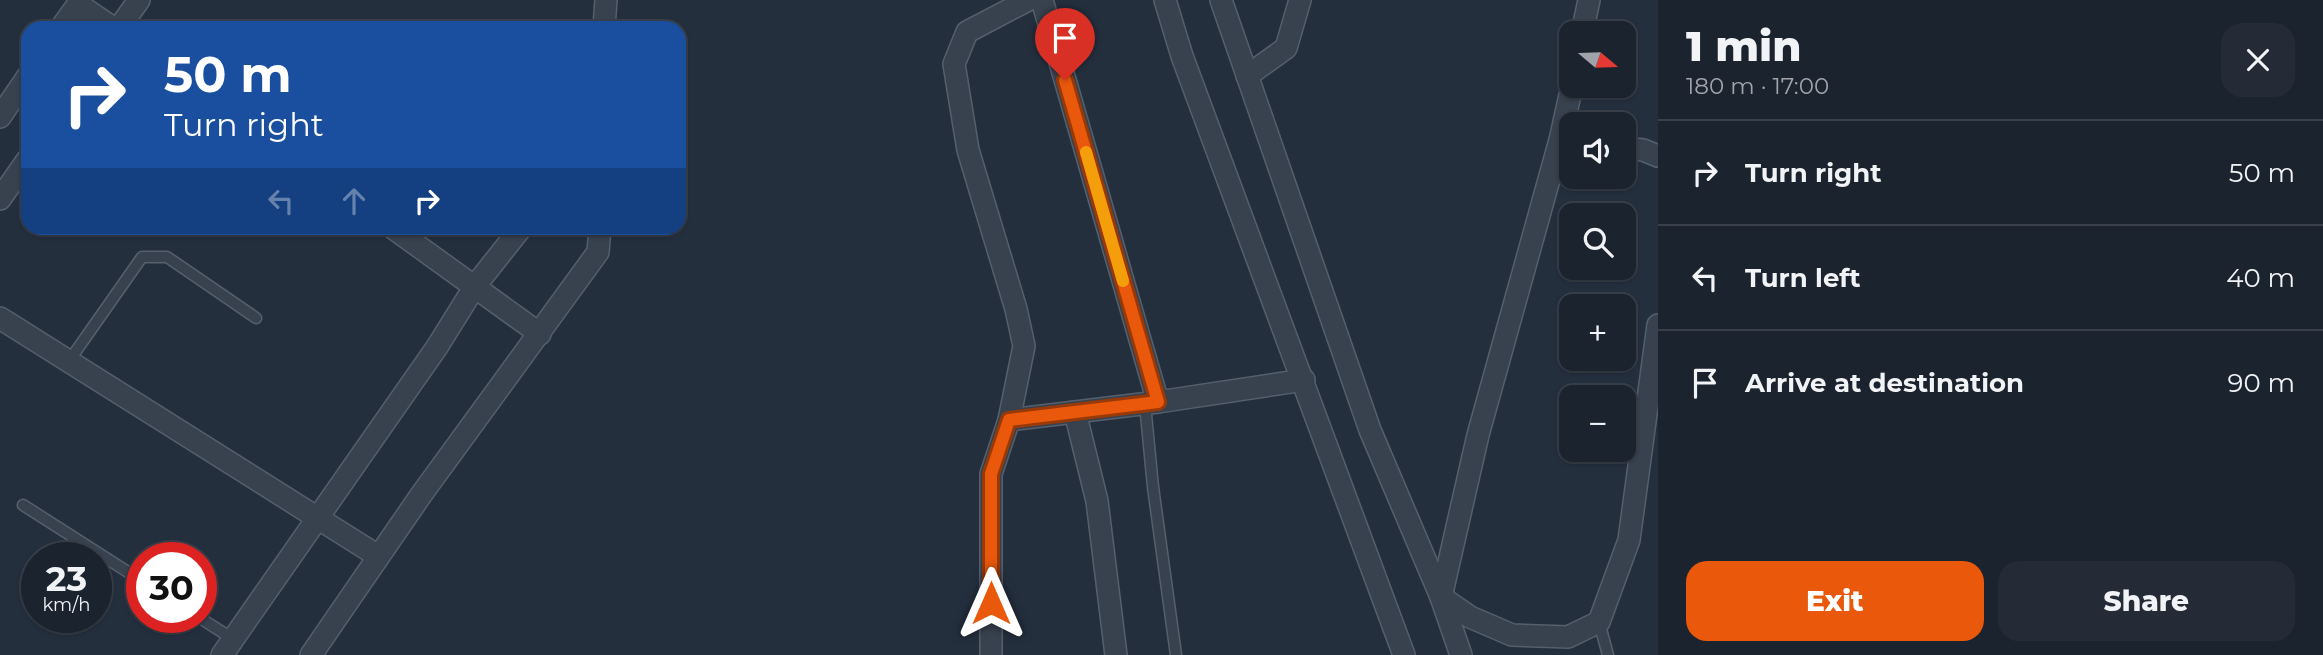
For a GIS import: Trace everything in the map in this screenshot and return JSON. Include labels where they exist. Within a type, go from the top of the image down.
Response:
[{"type":"street","points":[[125,21],[139,0]]},
{"type":"street","points":[[604,21],[606,0]]},
{"type":"street","points":[[991,655],[991,474],[1009,420],[1024,346],[1016,309],[968,150],[954,64],[967,32],[1028,0]]},
{"type":"street","points":[[1042,0],[1152,403]]},
{"type":"street","points":[[1165,0],[1187,69],[1404,655]]},
{"type":"street","points":[[1221,0],[1370,430],[1441,597],[1461,655]]},
{"type":"street","points":[[1247,76],[1286,48],[1300,0]]},
{"type":"street","points":[[1585,21],[1589,0]]},
{"type":"street","points":[[66,21],[79,2],[104,21]]},
{"type":"street","points":[[0,117],[21,86]]},
{"type":"street","points":[[1636,149],[1658,156]]},
{"type":"street","points":[[1441,597],[1478,435],[1559,164]]},
{"type":"street","points":[[0,199],[21,169]]},
{"type":"street","points":[[403,235],[540,334]]},
{"type":"street","points":[[227,647],[437,347],[475,286],[515,235]]},
{"type":"street","points":[[311,655],[378,556],[598,252],[599,235]]},
{"type":"street","points":[[0,318],[378,556]]},
{"type":"street","points":[[1441,597],[1470,617],[1512,635],[1568,637],[1599,622],[1629,540],[1658,325]]},
{"type":"street","points":[[1009,420],[1152,403],[1304,380]]},
{"type":"street","points":[[1075,412],[1097,501],[1116,655]]},
{"type":"lane","points":[[69,361],[142,257],[167,257],[256,318]]},
{"type":"lane","points":[[1152,403],[1153,487],[1176,655]]},
{"type":"lane","points":[[23,505],[126,571]]},
{"type":"lane","points":[[1599,622],[1608,655]]},
{"type":"lane","points":[[214,633],[227,647]]},
{"type":"slow traffic","points":[[1086,152],[1123,281]]},
{"type":"route","points":[[991,603],[991,474],[1009,420],[1158,402],[1065,80]]}]
